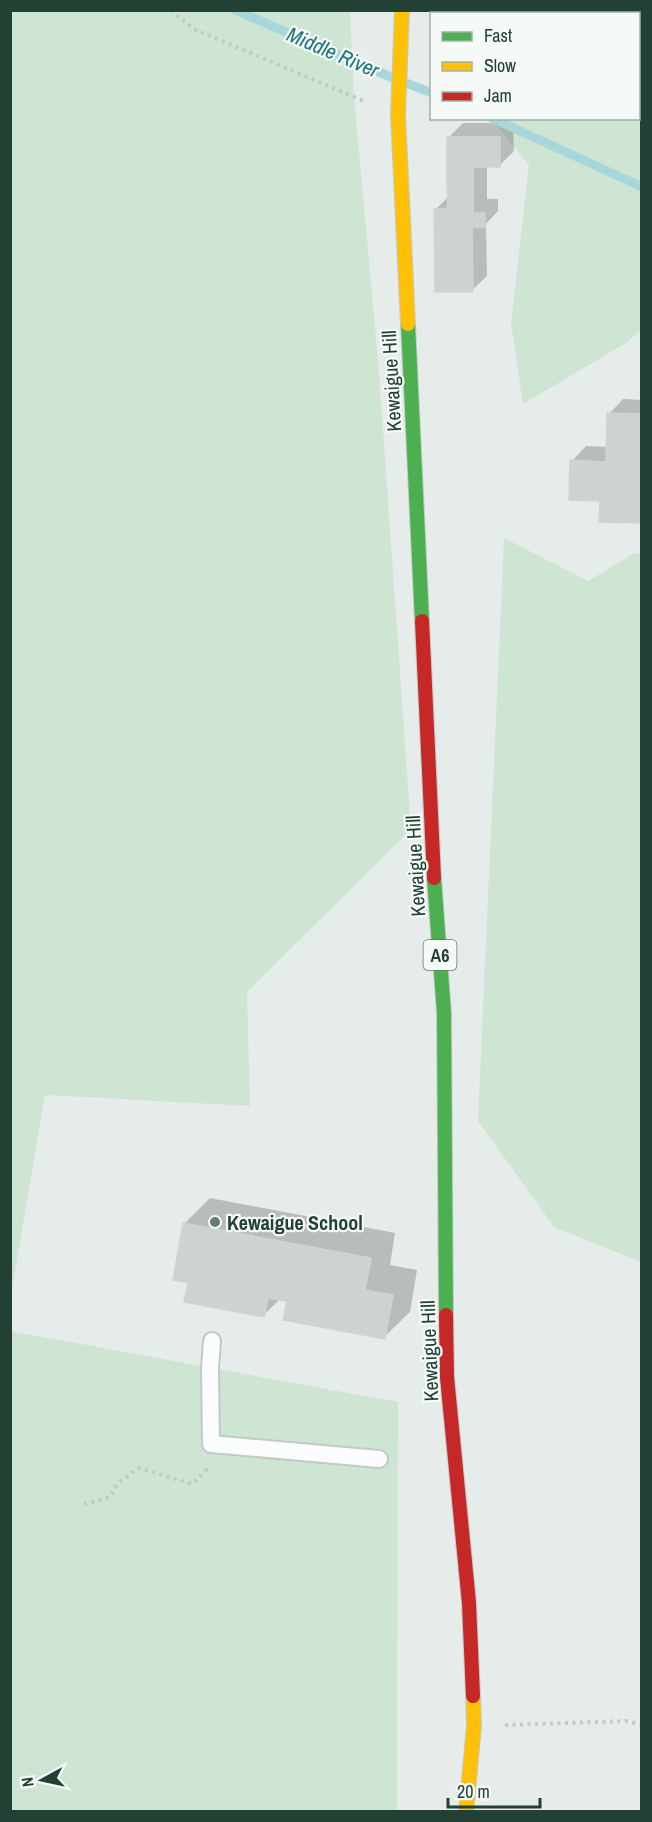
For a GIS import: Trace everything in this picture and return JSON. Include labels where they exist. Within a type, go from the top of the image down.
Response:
[{"type":"highway","name":"Kewaigue Hill","points":[[402,10],[398,98],[435,877],[444,1013],[447,1377],[469,1603],[474,1726],[466,1812]]},
{"type":"lane","points":[[212,1341],[211,1444],[379,1460]]},
{"type":"path","points":[[171,10],[194,29],[375,105]]},
{"type":"path","points":[[84,1504],[110,1497],[118,1483],[139,1468],[192,1484],[206,1470],[211,1444]]},
{"type":"path","points":[[474,1726],[626,1721],[642,1725]]},
{"type":"green space","points":[[11,10],[350,11],[354,97],[378,359],[411,829],[247,992],[250,1106],[45,1095],[11,1295]]},
{"type":"green space","points":[[604,10],[607,12],[458,12]]},
{"type":"green space","points":[[642,11],[641,330],[626,343],[523,404],[511,323],[529,165],[492,120],[640,120],[640,12],[634,12]]},
{"type":"green space","points":[[504,538],[588,581],[631,555],[641,553],[641,1262],[554,1227],[478,1121]]},
{"type":"green space","points":[[10,1331],[398,1402],[397,1811],[11,1811]]},
{"type":"building","points":[[447,137],[500,137],[500,167],[473,167],[473,178],[447,179]]},
{"type":"building","points":[[473,178],[473,213],[448,213],[447,179]]},
{"type":"building","points":[[434,209],[448,209],[448,213],[485,213],[485,227],[472,227],[473,292],[435,292]]},
{"type":"building","points":[[607,413],[642,414],[642,523],[599,522],[600,501],[569,500],[570,460],[606,462]]},
{"type":"building","points":[[183,1223],[371,1258],[365,1290],[393,1295],[385,1339],[283,1320],[287,1301],[268,1298],[264,1317],[184,1302],[188,1283],[173,1280]]},
{"type":"waterway","name":"Middle River","points":[[235,10],[393,78]]},
{"type":"waterway","name":"Middle River","points":[[406,83],[430,92]]},
{"type":"waterway","name":"Middle River","points":[[496,120],[642,187]]},
{"type":"traffic: fast","points":[[408,324],[422,621]]},
{"type":"traffic: fast","points":[[434,878],[444,1013],[446,1315]]},
{"type":"traffic: slow","points":[[402,10],[398,115],[408,324]]},
{"type":"traffic: slow","points":[[466,1812],[474,1726],[473,1696]]},
{"type":"traffic: jam","points":[[422,621],[434,878]]},
{"type":"traffic: jam","points":[[446,1315],[447,1377],[469,1603],[473,1696]]},
{"type":"place","name":"Kewaigue School","points":[[215,1222]]}]
